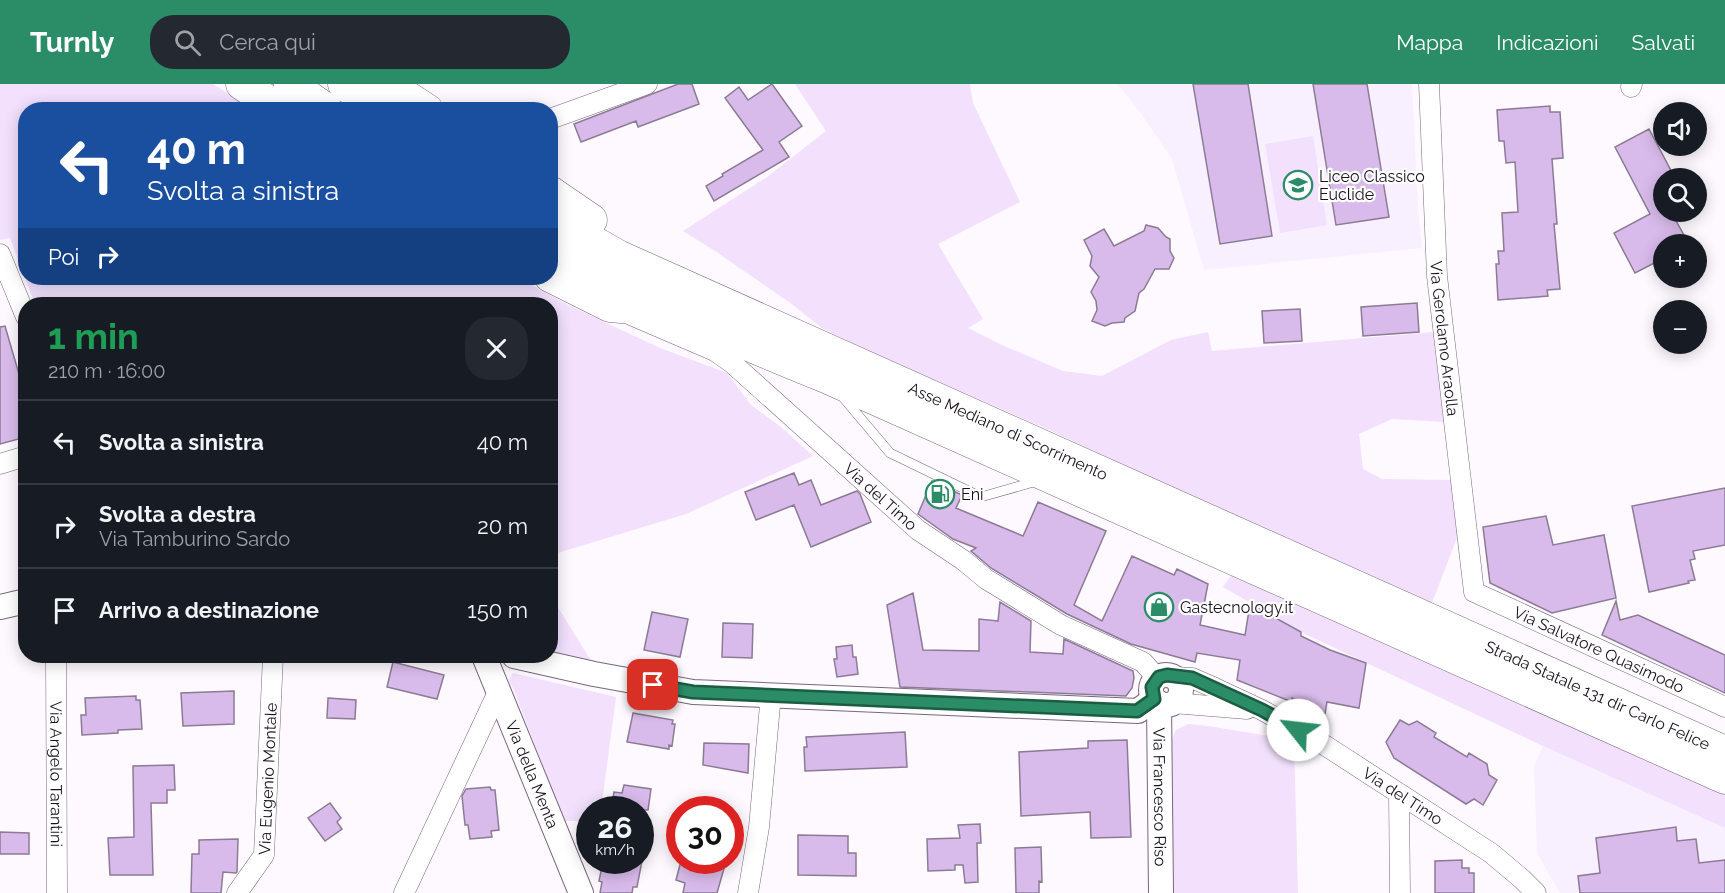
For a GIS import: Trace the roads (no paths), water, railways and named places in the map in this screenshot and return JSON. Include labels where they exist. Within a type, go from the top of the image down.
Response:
[{"type":"highway","points":[[242,84],[269,102]]},
{"type":"highway","points":[[290,84],[316,102]]},
{"type":"highway","points":[[344,84],[370,102]]},
{"type":"highway","points":[[387,84],[415,102]]},
{"type":"highway","points":[[558,198],[598,226],[618,256]]},
{"type":"highway","name":"Asse Mediano di Scorrimento","points":[[558,222],[618,256],[1470,651]]},
{"type":"highway","name":"Asse Mediano di Scorrimento","points":[[558,253],[720,333],[826,377],[1052,477],[1470,651]]},
{"type":"highway","points":[[558,280],[610,306],[672,311]]},
{"type":"highway","name":"Strada Statale 131 dir Carlo Felice","points":[[1470,651],[1725,752]]},
{"type":"highway","name":"Strada Statale 131 dir Carlo Felice","points":[[1470,651],[1725,778]]},
{"type":"street","points":[[558,116],[647,84]]},
{"type":"street","name":"Via Gerolamo Araolla","points":[[1429,84],[1437,276],[1474,592]]},
{"type":"street","points":[[1,257],[18,298]]},
{"type":"street","name":"Via del Timo","points":[[610,306],[716,351],[918,530],[963,560],[986,579],[1061,625],[1143,662],[1163,692],[1192,678],[1262,710],[1326,746],[1491,853],[1536,893]]},
{"type":"street","points":[[0,464],[18,458]]},
{"type":"street","name":"Via Salvatore Quasimodo","points":[[1474,592],[1725,707]]},
{"type":"street","points":[[0,607],[18,603]]},
{"type":"street","name":"Via Angelo Tarantini","points":[[56,663],[57,893]]},
{"type":"street","name":"Via Eugenio Montale","points":[[237,893],[264,855],[273,663]]},
{"type":"street","name":"Via della Menta","points":[[487,663],[581,893]]},
{"type":"street","points":[[545,663],[693,692],[1137,711],[1163,692]]},
{"type":"street","points":[[404,893],[498,692]]},
{"type":"street","name":"Via Francesco Riso","points":[[1161,893],[1163,692]]},
{"type":"street","points":[[748,893],[759,827],[771,694]]},
{"type":"street","points":[[1399,795],[1400,893]]},
{"type":"lane","points":[[826,377],[890,453],[981,497],[1052,477]]},
{"type":"place","name":"Liceo Classico Euclide","points":[[1298,185]]},
{"type":"place","name":"Eni","points":[[940,494]]},
{"type":"place","name":"Gastecnology.it","points":[[1159,607]]}]
